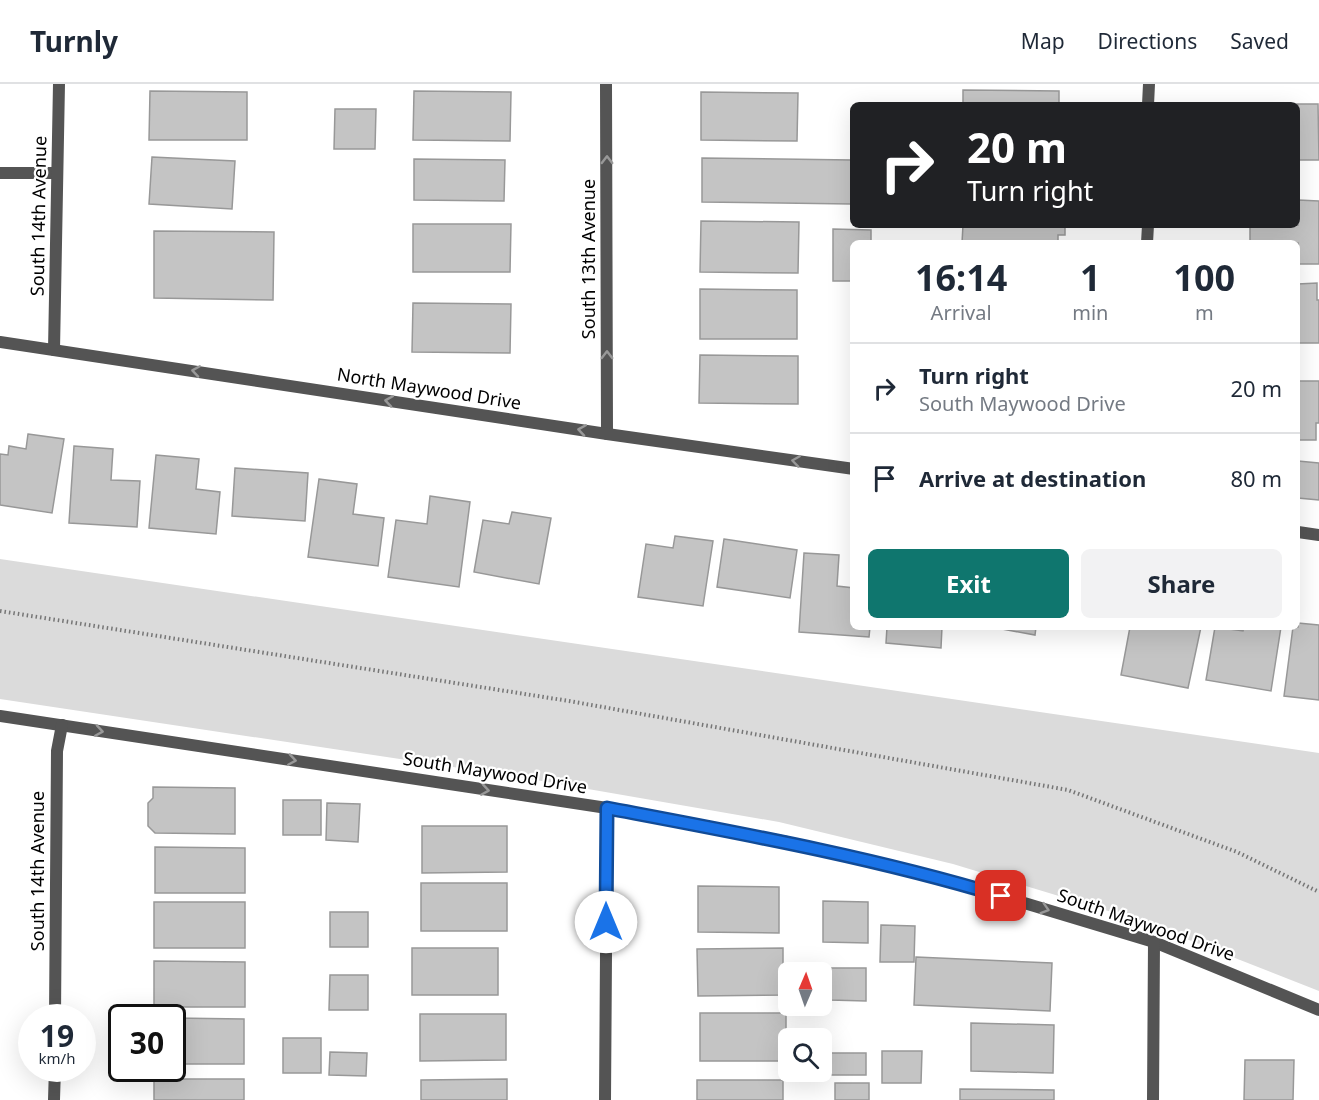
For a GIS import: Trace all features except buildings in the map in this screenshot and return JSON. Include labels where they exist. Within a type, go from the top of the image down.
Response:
[{"type":"street","name":"South 14th Avenue","points":[[54,350],[59,84]]},
{"type":"street","name":"South 13th Avenue","points":[[606,84],[607,434]]},
{"type":"street","points":[[1148,102],[1149,84]]},
{"type":"street","points":[[0,173],[57,173]]},
{"type":"street","name":"North Maywood Drive","points":[[0,342],[850,468]]},
{"type":"street","points":[[1300,532],[1319,535]]},
{"type":"street","name":"South Maywood Drive","points":[[0,716],[607,808],[787,842],[958,883],[1154,942],[1319,1010]]},
{"type":"street","name":"South 14th Avenue","points":[[55,1004],[57,751],[62,725]]},
{"type":"street","points":[[605,1100],[607,808]]},
{"type":"street","points":[[1153,1100],[1154,942]]},
{"type":"street","points":[[54,1100],[55,1082]]},
{"type":"path","points":[[0,611],[569,701],[1068,790],[1237,852],[1319,892]]},
{"type":"shaded area","points":[[0,559],[1319,753],[1319,991],[1138,920],[953,864],[779,822],[513,776],[0,699]]},
{"type":"route","points":[[606,922],[607,808],[787,842],[958,883],[1001,896]]}]
